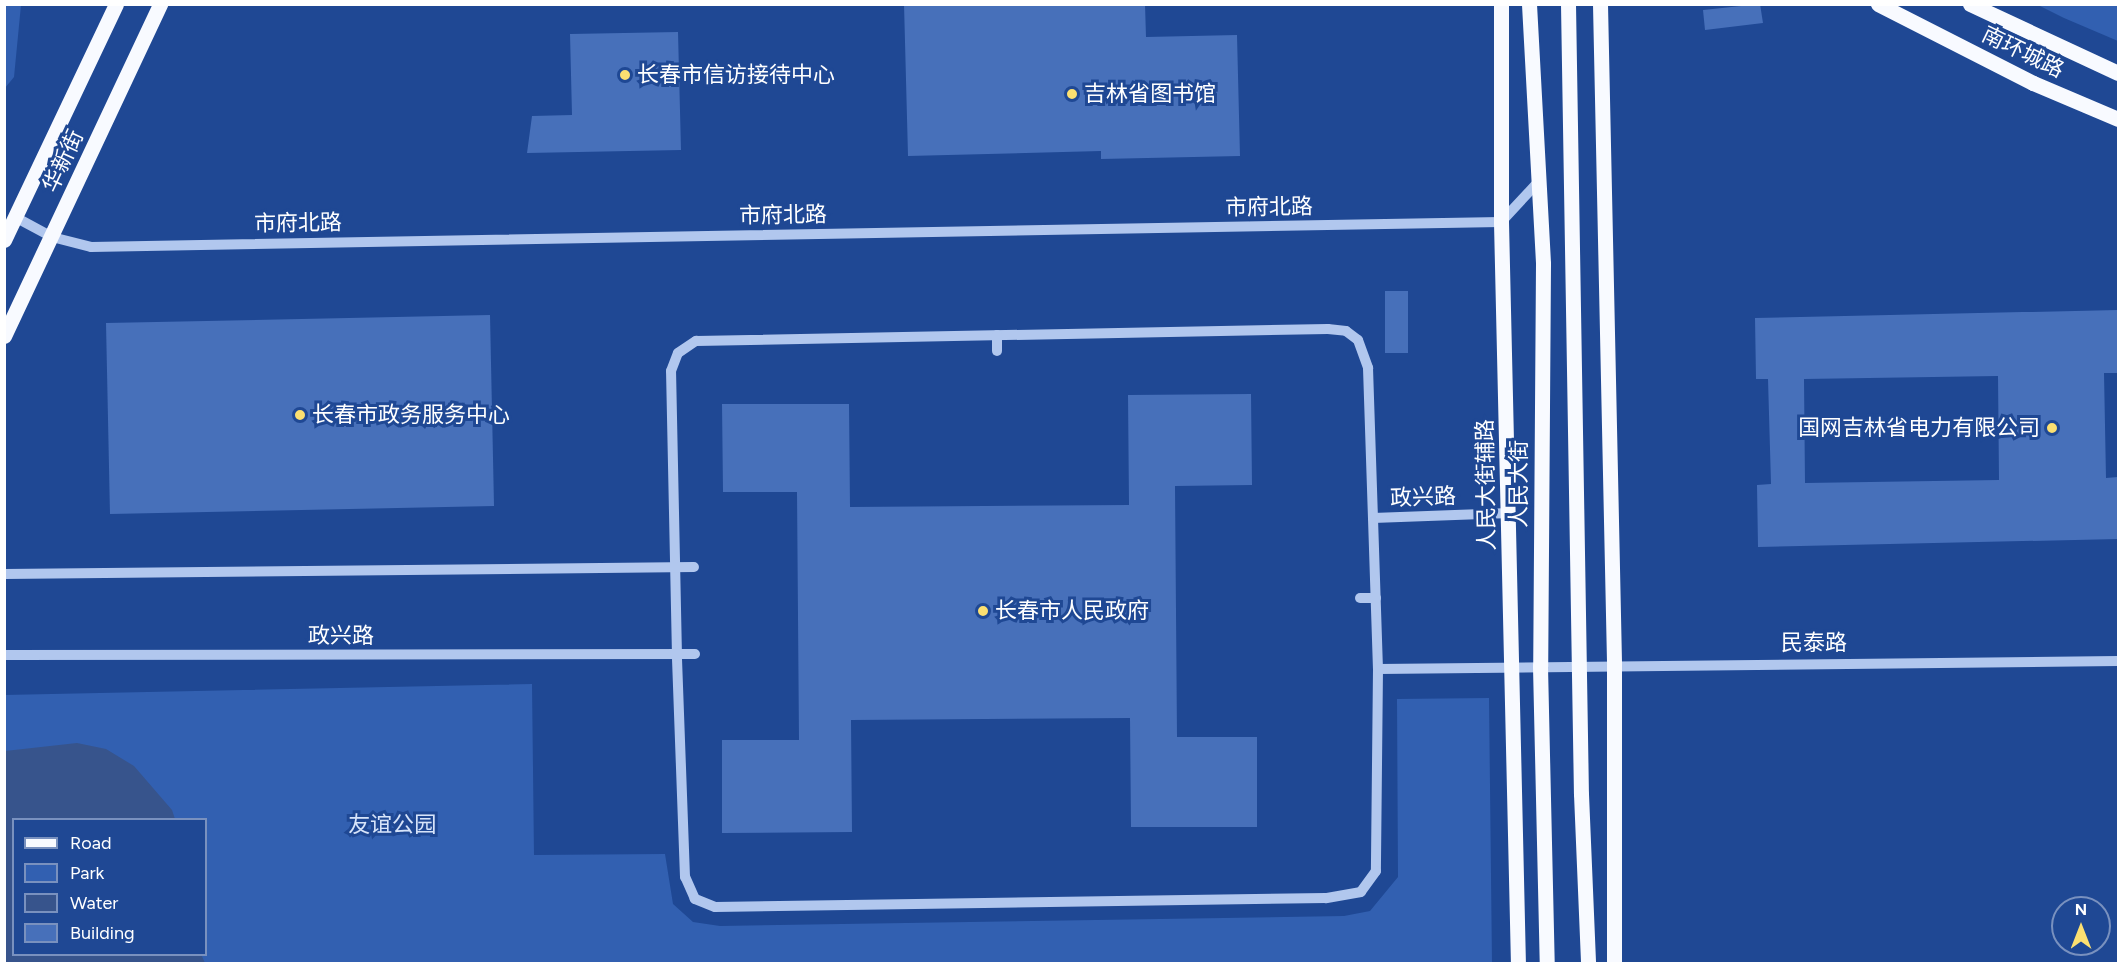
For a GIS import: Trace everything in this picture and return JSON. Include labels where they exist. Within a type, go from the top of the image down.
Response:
[{"type":"main road","name":"华新街","points":[[4,240],[116,4]]},
{"type":"main road","name":"华新街","points":[[4,336],[160,4]]},
{"type":"main road","name":"人民大街辅路","points":[[1501,4],[1501,222],[1510,513],[1518,963]]},
{"type":"main road","name":"人民大街","points":[[1529,4],[1540,180],[1540,666],[1547,963]]},
{"type":"main road","points":[[1568,4],[1579,665],[1588,963]]},
{"type":"main road","points":[[1600,4],[1614,664],[1614,963]]},
{"type":"main road","name":"南环城路","points":[[1878,4],[2033,83],[2118,118]]},
{"type":"main road","name":"南环城路","points":[[1970,4],[2118,73]]},
{"type":"street","points":[[1501,222],[1540,180]]},
{"type":"street","name":"市府北路","points":[[15,217],[52,237],[91,246],[1501,222]]},
{"type":"street","points":[[1346,331],[1358,340],[1368,368],[1378,669],[1376,871],[1361,892],[1326,898],[715,907],[695,899],[685,878],[677,656],[677,567],[671,371],[678,353],[696,341],[997,334],[1346,331]]},
{"type":"street","points":[[997,334],[997,351]]},
{"type":"street","name":"政兴路","points":[[1373,518],[1510,513]]},
{"type":"street","points":[[4,574],[694,567]]},
{"type":"street","points":[[1360,598],[1376,598]]},
{"type":"street","name":"政兴路","points":[[4,655],[677,656],[695,654]]},
{"type":"street","name":"民泰路","points":[[1511,667],[1614,664],[2118,661]]},
{"type":"street","points":[[1378,669],[1511,667]]},
{"type":"green space","points":[[5,4],[21,5],[14,77],[5,88]]},
{"type":"green space","points":[[2038,5],[2118,5],[2118,41],[2064,18]]},
{"type":"green space","name":"友谊公园","points":[[532,684],[534,855],[665,854],[673,904],[693,922],[720,926],[1344,916],[1370,911],[1398,877],[1397,699],[1489,698],[1492,963],[5,963],[4,695]]},
{"type":"water","points":[[77,743],[106,749],[134,766],[172,810],[175,818],[12,818],[12,956],[202,956],[205,963],[5,963],[5,751]]},
{"type":"building","name":"吉林省图书馆","points":[[904,4],[1145,4],[1146,37],[1237,35],[1240,156],[1101,159],[1101,151],[908,156]]},
{"type":"building","points":[[1760,4],[1763,23],[1705,30],[1703,10]]},
{"type":"building","name":"长春市信访接待中心","points":[[678,32],[681,150],[527,153],[532,116],[572,115],[570,34]]},
{"type":"building","points":[[1385,291],[1408,291],[1408,353],[1385,353]]},
{"type":"building","name":"国网吉林省电力有限公司","points":[[2118,310],[2118,373],[2104,373],[2106,478],[2118,477],[2118,539],[1758,547],[1757,485],[1771,484],[1768,379],[1756,379],[1755,318]],"holes":[[[1998,376],[1999,480],[1805,483],[1804,379]]]},
{"type":"building","name":"长春市政务服务中心","points":[[490,315],[494,506],[110,514],[106,323]]},
{"type":"building","name":"长春市人民政府","points":[[1251,394],[1252,485],[1175,486],[1177,737],[1257,737],[1257,827],[1131,827],[1130,718],[851,720],[852,832],[722,833],[722,740],[799,740],[797,492],[723,492],[722,404],[849,404],[850,507],[1129,505],[1128,395]]},
{"type":"place","name":"长春市信访接待中心","points":[[625,75]]},
{"type":"place","name":"吉林省图书馆","points":[[1072,94]]},
{"type":"place","name":"长春市政务服务中心","points":[[300,415]]},
{"type":"place","name":"国网吉林省电力有限公司","points":[[2052,428]]},
{"type":"place","name":"长春市人民政府","points":[[983,611]]}]
